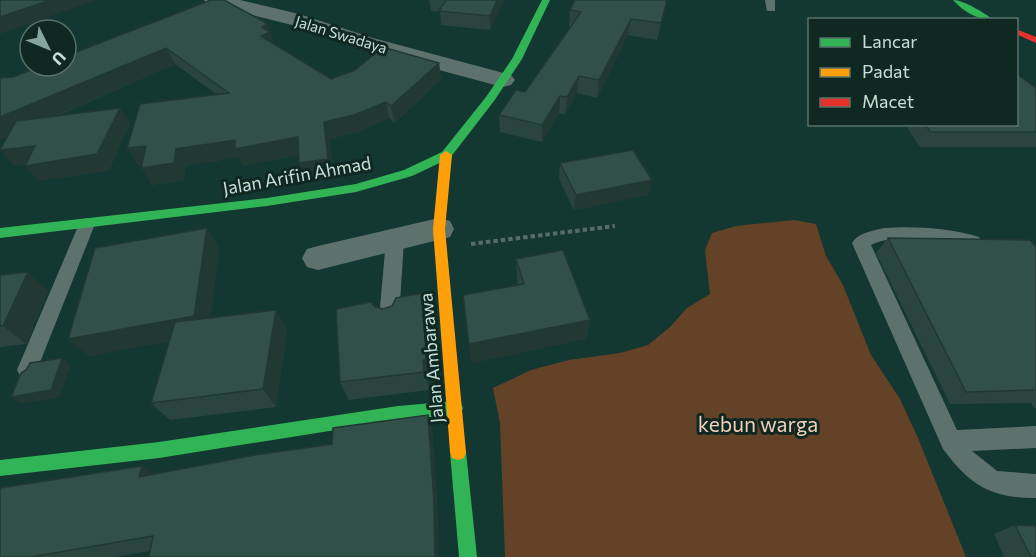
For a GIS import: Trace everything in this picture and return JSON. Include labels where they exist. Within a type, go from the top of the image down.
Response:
[{"type":"street","name":"Jalan Swadaya","points":[[214,0],[299,21],[365,43],[503,80]]},
{"type":"street","name":"Jalan Arifin Ahmad","points":[[0,233],[267,202],[356,188],[408,173],[446,155],[517,59],[546,0]]},
{"type":"street","points":[[957,0],[967,15]]},
{"type":"street","points":[[1018,31],[1036,40]]},
{"type":"street","name":"Jalan Ambarawa","points":[[446,155],[440,238],[468,557]]},
{"type":"street","points":[[318,258],[395,240],[440,238]]},
{"type":"street","points":[[0,468],[159,450],[398,413],[455,408]]},
{"type":"lane","points":[[27,370],[87,224]]},
{"type":"lane","points":[[992,244],[904,233],[868,237],[861,243],[951,441],[969,465],[986,479],[1006,486],[1036,486]]},
{"type":"lane","points":[[389,319],[395,240]]},
{"type":"lane","points":[[951,441],[1036,437]]},
{"type":"path","points":[[440,238],[615,226]]},
{"type":"green space","name":"kebun warga","points":[[794,220],[816,224],[826,256],[843,285],[871,355],[900,399],[918,438],[966,557],[505,557],[500,423],[493,388],[531,370],[569,360],[620,353],[648,345],[670,327],[687,308],[710,294],[705,250],[712,233],[736,226]]},
{"type":"building","points":[[0,0],[50,0],[0,17]]},
{"type":"building","points":[[211,0],[224,0],[268,24],[262,27],[270,32],[261,36],[331,79],[355,70],[383,47],[439,63],[391,106],[386,102],[354,115],[324,122],[328,159],[299,163],[298,137],[235,149],[235,140],[176,149],[174,163],[141,168],[146,146],[127,148],[140,104],[229,93],[166,48],[0,117],[0,78],[18,75],[18,78],[78,78],[78,51]]},
{"type":"building","points":[[446,0],[497,0],[490,16],[439,11]]},
{"type":"building","points":[[575,0],[667,0],[661,23],[631,19],[599,80],[579,76],[567,97],[560,96],[542,125],[499,115],[516,90],[525,92],[581,12],[570,10]]},
{"type":"building","points":[[1018,75],[1036,88],[1036,132],[930,132],[926,126],[1018,126]]},
{"type":"building","points":[[120,108],[97,154],[25,166],[35,146],[0,150],[16,121]]},
{"type":"building","points":[[633,150],[652,180],[576,195],[560,163]]},
{"type":"building","points":[[207,228],[194,316],[68,339],[95,248]]},
{"type":"building","points":[[888,238],[1030,240],[1036,247],[1036,390],[966,392]]},
{"type":"building","points":[[563,250],[590,320],[469,344],[463,295],[524,284],[516,259]]},
{"type":"building","points":[[28,272],[3,326],[0,326],[0,275]]},
{"type":"building","points":[[423,293],[426,359],[423,360],[424,372],[340,382],[336,309],[371,302],[375,307],[383,309],[392,306],[396,298]]},
{"type":"building","points":[[276,310],[263,389],[151,403],[175,322]]},
{"type":"building","points":[[62,358],[51,390],[11,397],[21,373],[30,363]]},
{"type":"building","points":[[428,415],[435,557],[149,557],[153,536],[31,557],[0,557],[0,488],[142,466],[139,477],[255,455],[332,444],[333,428]]},
{"type":"building","points":[[1015,525],[1036,526],[1036,557],[1031,557]]},
{"type":"traffic: fast","points":[[0,233],[267,202],[356,188],[408,173],[446,155],[490,99],[517,59],[546,0]]},
{"type":"traffic: fast","points":[[957,0],[969,10],[986,18]]},
{"type":"traffic: fast","points":[[0,468],[159,450],[398,413],[455,408]]},
{"type":"traffic: fast","points":[[458,452],[468,557]]},
{"type":"traffic: slow","points":[[446,155],[439,229],[458,452]]},
{"type":"traffic: jam","points":[[1018,32],[1036,40]]}]
